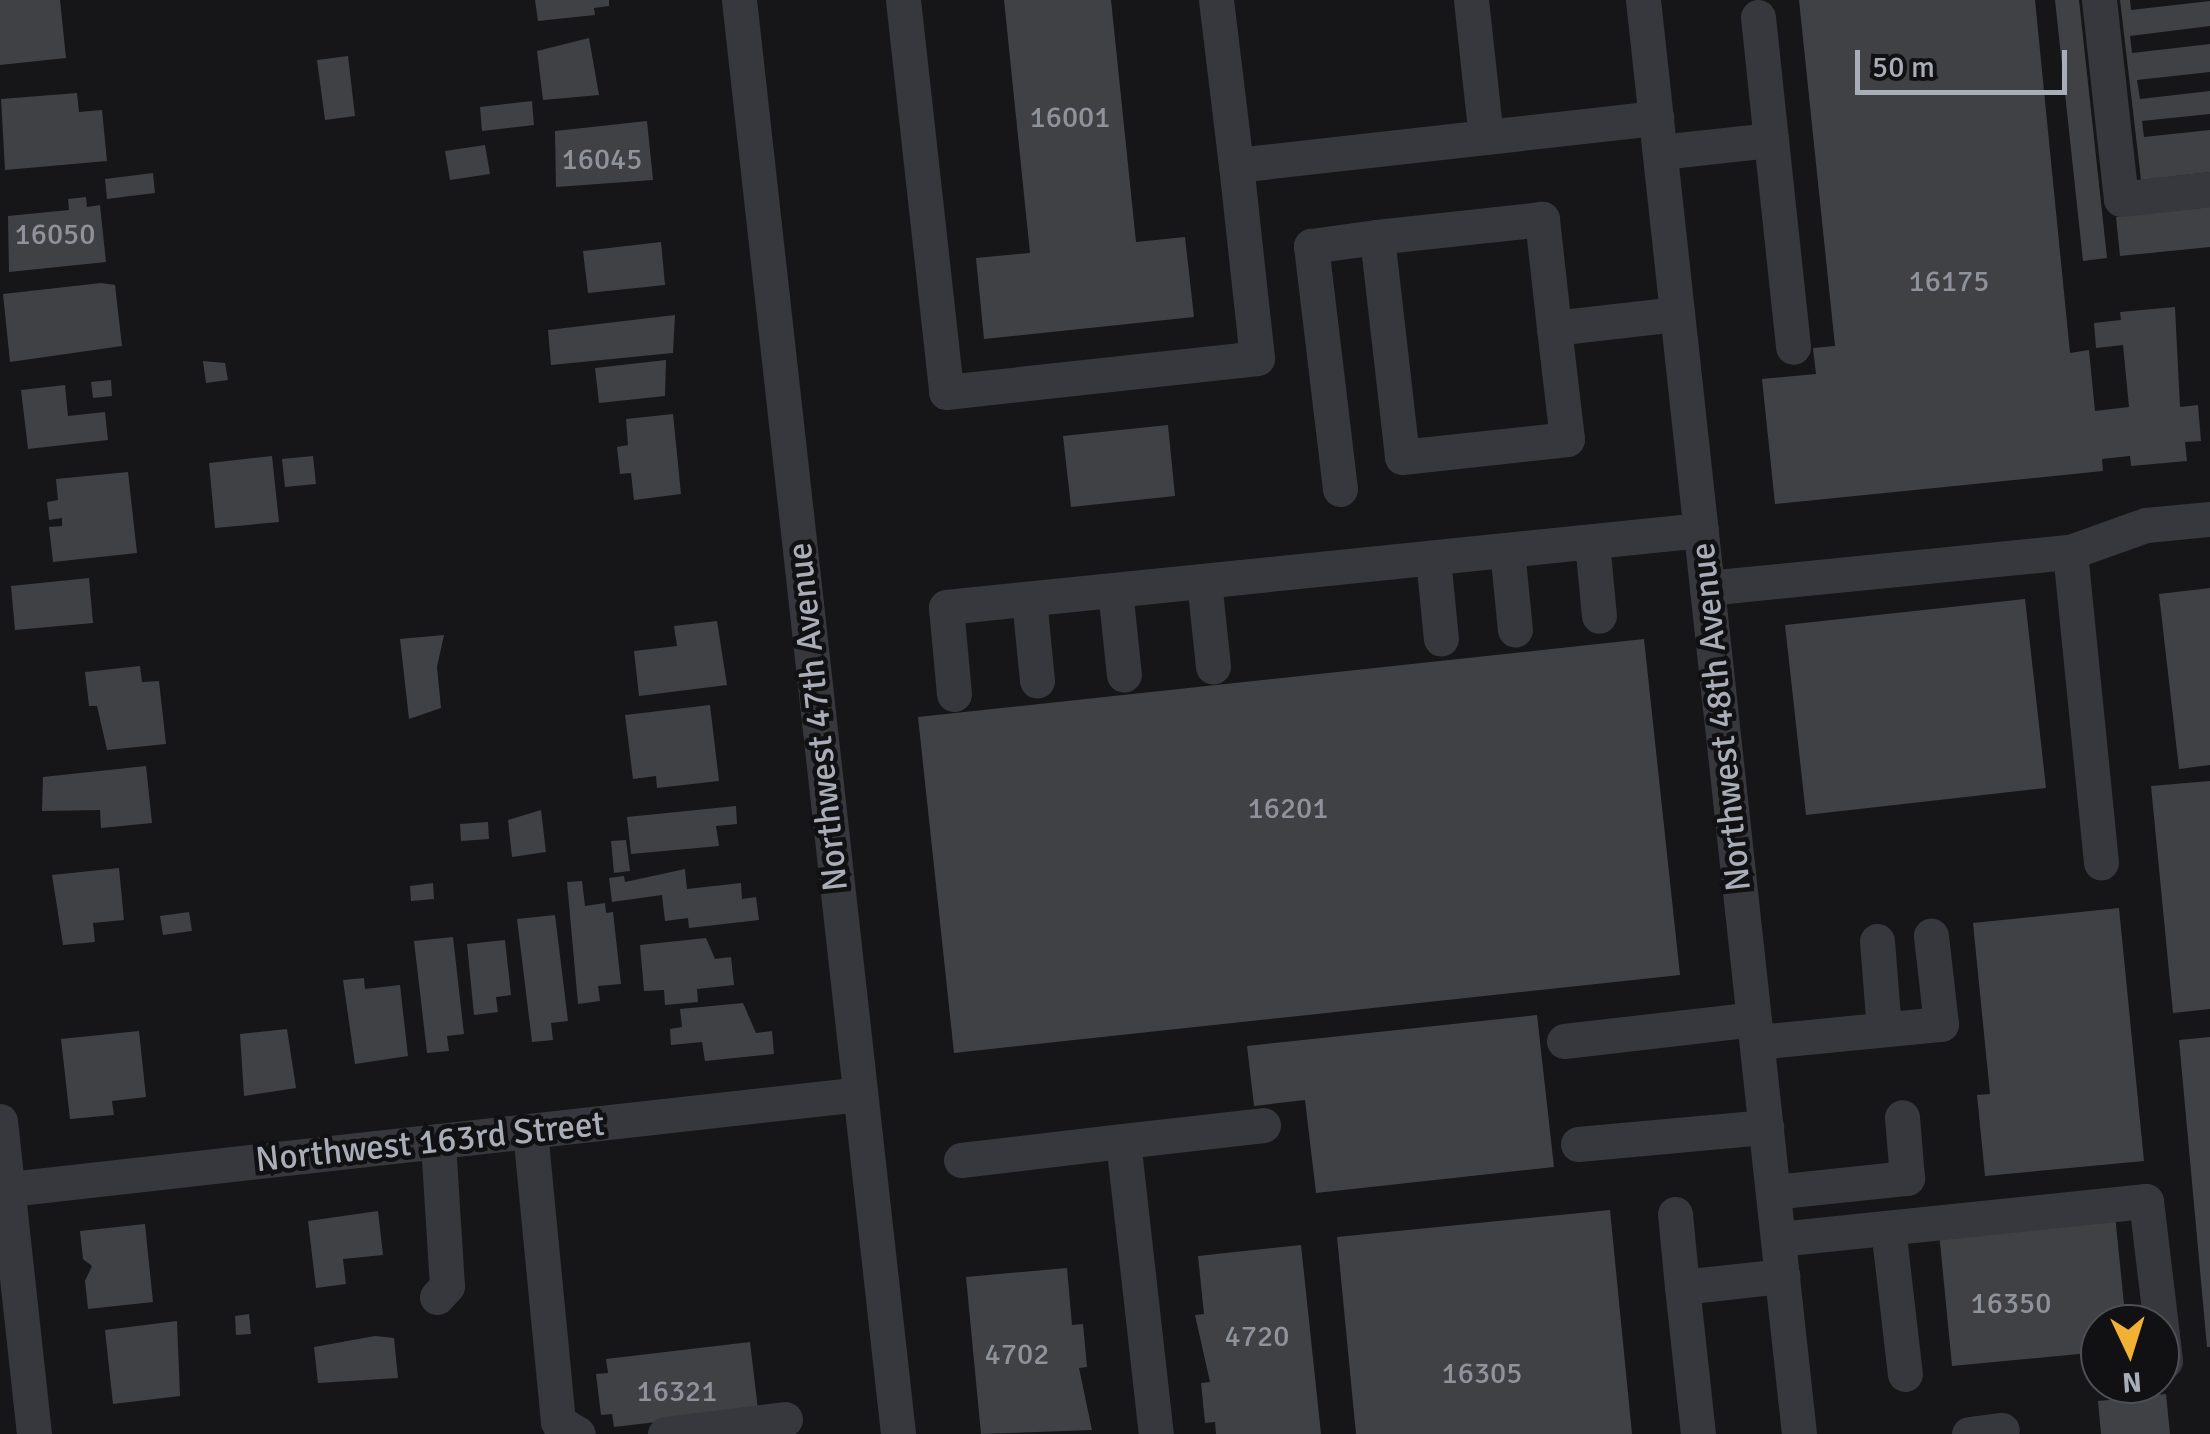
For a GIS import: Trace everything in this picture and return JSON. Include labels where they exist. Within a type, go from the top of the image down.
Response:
[{"type":"street","name":"Northwest 47th Avenue","points":[[738,0],[898,1434]]},
{"type":"street","points":[[902,0],[946,392],[1257,358],[1216,0]]},
{"type":"street","points":[[1471,0],[1486,137]]},
{"type":"street","name":"Northwest 48th Avenue","points":[[1643,0],[1800,1434]]},
{"type":"street","points":[[2100,0],[2121,198],[2210,189]]},
{"type":"street","points":[[1758,18],[1793,346]]},
{"type":"street","points":[[1236,164],[1486,137],[1658,135],[1771,140]]},
{"type":"street","points":[[1340,489],[1311,246],[1377,237],[1542,219],[1567,439],[1402,457],[1377,237]]},
{"type":"street","points":[[1554,328],[1678,314]]},
{"type":"street","points":[[1707,588],[2070,552],[2146,524],[2210,518]]},
{"type":"street","points":[[954,694],[946,607],[1701,530]]},
{"type":"street","points":[[1592,542],[1600,616]]},
{"type":"street","points":[[1507,550],[1515,630]]},
{"type":"street","points":[[2070,552],[2101,862]]},
{"type":"street","points":[[1432,558],[1441,639]]},
{"type":"street","points":[[1204,581],[1212,667]]},
{"type":"street","points":[[1115,590],[1124,675]]},
{"type":"street","points":[[1029,598],[1037,681]]},
{"type":"street","points":[[1564,1041],[1940,1024],[1931,936]]},
{"type":"street","points":[[1876,941],[1884,1029]]},
{"type":"street","name":"Northwest 163rd Street","points":[[4,1190],[860,1094]]},
{"type":"street","points":[[1773,1192],[1907,1178],[1902,1118]]},
{"type":"street","points":[[0,1120],[4,1190],[34,1434]]},
{"type":"street","points":[[961,1160],[1263,1126]]},
{"type":"street","points":[[1578,1144],[1766,1127]]},
{"type":"street","points":[[530,1131],[558,1422],[578,1434]]},
{"type":"street","points":[[438,1141],[447,1286],[438,1297]]},
{"type":"street","points":[[1123,1141],[1156,1434]]},
{"type":"street","points":[[1778,1240],[2146,1201],[2158,1304]]},
{"type":"street","points":[[1675,1214],[1698,1434]]},
{"type":"street","points":[[1888,1228],[1905,1374]]},
{"type":"street","points":[[1682,1286],[1782,1276]]},
{"type":"street","points":[[665,1434],[786,1419]]},
{"type":"building","points":[[0,0],[60,0],[66,58],[0,65]]},
{"type":"building","points":[[535,0],[609,0],[609,6],[594,8],[595,15],[538,21]]},
{"type":"building","points":[[1004,0],[1111,0],[1136,242],[1185,237],[1194,317],[984,339],[976,258],[1030,253]]},
{"type":"building","points":[[1799,0],[2035,0],[2070,353],[2089,350],[2095,411],[2129,407],[2123,345],[2096,348],[2094,323],[2121,320],[2120,312],[2175,307],[2180,407],[2198,405],[2201,441],[2185,442],[2187,461],[2131,466],[2130,456],[2102,459],[2103,471],[1775,504],[1762,379],[1816,374],[1813,348],[1835,346]]},
{"type":"building","points":[[2055,0],[2079,0],[2107,258],[2083,261]]},
{"type":"building","points":[[2120,0],[2130,0],[2131,10],[2210,1],[2210,26],[2130,36],[2132,53],[2210,44],[2210,72],[2137,80],[2140,99],[2210,91],[2210,114],[2142,121],[2144,137],[2210,130],[2210,172],[2141,180]]},
{"type":"building","points":[[589,38],[599,95],[543,100],[537,51]]},
{"type":"building","points":[[348,56],[355,116],[325,120],[317,60]]},
{"type":"building","points":[[77,93],[79,112],[102,110],[107,161],[5,170],[1,99]]},
{"type":"building","points":[[532,101],[534,125],[482,131],[480,107]]},
{"type":"building","points":[[647,121],[653,180],[556,187],[555,131]]},
{"type":"building","points":[[485,145],[490,174],[450,180],[445,151]]},
{"type":"building","points":[[153,173],[155,193],[107,199],[105,179]]},
{"type":"building","points":[[86,197],[87,207],[100,205],[106,262],[9,272],[8,216],[69,210],[68,199]]},
{"type":"building","points":[[2210,207],[2210,247],[2120,256],[2116,217]]},
{"type":"building","points":[[661,242],[665,285],[588,293],[583,251]]},
{"type":"building","points":[[101,283],[115,285],[122,346],[10,362],[3,294]]},
{"type":"building","points":[[675,315],[673,353],[551,365],[548,330]]},
{"type":"building","points":[[666,360],[665,396],[599,403],[595,368]]},
{"type":"building","points":[[203,361],[225,363],[228,380],[206,383]]},
{"type":"building","points":[[111,380],[112,396],[93,398],[91,382]]},
{"type":"building","points":[[65,385],[68,416],[105,412],[108,440],[28,449],[21,390]]},
{"type":"building","points":[[673,414],[681,494],[634,500],[631,473],[620,474],[617,447],[628,445],[626,419]]},
{"type":"building","points":[[1168,425],[1175,496],[1071,507],[1063,436]]},
{"type":"building","points":[[272,456],[279,522],[215,528],[209,463]]},
{"type":"building","points":[[313,456],[316,484],[285,487],[282,459]]},
{"type":"building","points":[[128,472],[137,553],[53,562],[49,527],[62,526],[62,518],[49,520],[47,502],[58,500],[56,479]]},
{"type":"building","points":[[89,578],[93,623],[15,630],[11,586]]},
{"type":"building","points":[[2210,588],[2210,765],[2179,769],[2159,594]]},
{"type":"building","points":[[2025,599],[2046,788],[1806,815],[1785,625]]},
{"type":"building","points":[[717,621],[727,685],[639,696],[634,651],[677,646],[674,626]]},
{"type":"building","points":[[444,635],[437,667],[441,708],[409,719],[400,639]]},
{"type":"building","points":[[1644,639],[1680,975],[954,1053],[918,717]]},
{"type":"building","points":[[140,666],[142,682],[159,681],[166,744],[107,750],[97,706],[89,706],[85,672]]},
{"type":"building","points":[[710,705],[719,781],[657,788],[656,776],[633,779],[625,715]]},
{"type":"building","points":[[146,766],[152,823],[101,828],[100,810],[42,811],[43,777]]},
{"type":"building","points":[[2210,781],[2210,1009],[2173,1013],[2151,786]]},
{"type":"building","points":[[736,806],[737,824],[716,826],[719,846],[631,854],[627,817]]},
{"type":"building","points":[[541,810],[546,852],[512,857],[508,820]]},
{"type":"building","points":[[488,822],[489,839],[461,841],[460,824]]},
{"type":"building","points":[[626,840],[630,871],[614,873],[611,841]]},
{"type":"building","points":[[119,868],[124,920],[93,923],[95,942],[63,945],[52,875]]},
{"type":"building","points":[[685,869],[687,889],[741,883],[742,899],[756,897],[759,920],[689,928],[688,918],[665,921],[662,895],[612,902],[609,878],[624,876],[625,882]]},
{"type":"building","points":[[582,881],[585,906],[605,903],[606,913],[613,912],[621,984],[598,986],[600,1001],[578,1004],[567,882]]},
{"type":"building","points":[[433,883],[434,899],[411,901],[410,886]]},
{"type":"building","points":[[2119,908],[2144,1161],[1985,1176],[1977,1095],[1990,1094],[1973,923]]},
{"type":"building","points":[[189,912],[192,931],[163,935],[160,916]]},
{"type":"building","points":[[555,915],[568,1021],[551,1023],[553,1040],[532,1042],[517,919]]},
{"type":"building","points":[[453,937],[464,1034],[447,1036],[449,1051],[427,1053],[414,941]]},
{"type":"building","points":[[706,938],[715,959],[731,957],[734,985],[697,989],[698,1002],[665,1005],[664,990],[644,991],[640,945]]},
{"type":"building","points":[[505,940],[511,995],[496,997],[498,1012],[474,1015],[467,944]]},
{"type":"building","points":[[364,978],[365,989],[400,985],[408,1056],[355,1064],[343,980]]},
{"type":"building","points":[[743,1003],[756,1033],[772,1031],[774,1054],[705,1061],[702,1042],[671,1045],[670,1029],[682,1027],[680,1009]]},
{"type":"building","points":[[1537,1015],[1554,1167],[1316,1193],[1305,1100],[1254,1106],[1247,1046]]},
{"type":"building","points":[[287,1029],[296,1088],[244,1096],[240,1034]]},
{"type":"building","points":[[139,1031],[146,1097],[112,1101],[114,1115],[70,1119],[61,1039]]},
{"type":"building","points":[[2210,1037],[2210,1347],[2207,1347],[2179,1040]]},
{"type":"building","points":[[1610,1210],[1632,1434],[1356,1434],[1337,1237]]},
{"type":"building","points":[[378,1211],[383,1255],[343,1259],[346,1284],[316,1288],[308,1221]]},
{"type":"building","points":[[2115,1215],[2124,1304],[2080,1304],[2080,1354],[1952,1366],[1939,1232]]},
{"type":"building","points":[[145,1224],[153,1302],[88,1309],[85,1281],[92,1266],[83,1259],[80,1231]]},
{"type":"building","points":[[1301,1245],[1321,1434],[1216,1434],[1215,1422],[1205,1423],[1201,1383],[1210,1382],[1195,1315],[1204,1314],[1198,1256]]},
{"type":"building","points":[[1067,1268],[1072,1325],[1083,1324],[1087,1367],[1079,1368],[1092,1430],[981,1434],[966,1277]]},
{"type":"building","points":[[249,1314],[251,1334],[236,1335],[235,1316]]},
{"type":"building","points":[[177,1321],[180,1396],[113,1404],[105,1330]]},
{"type":"building","points":[[375,1336],[394,1338],[398,1378],[318,1383],[314,1347]]},
{"type":"building","points":[[750,1342],[758,1410],[614,1427],[612,1414],[601,1415],[596,1374],[608,1373],[606,1359]]},
{"type":"building","points":[[2098,1404],[2167,1404],[2170,1434],[2101,1434]]}]
